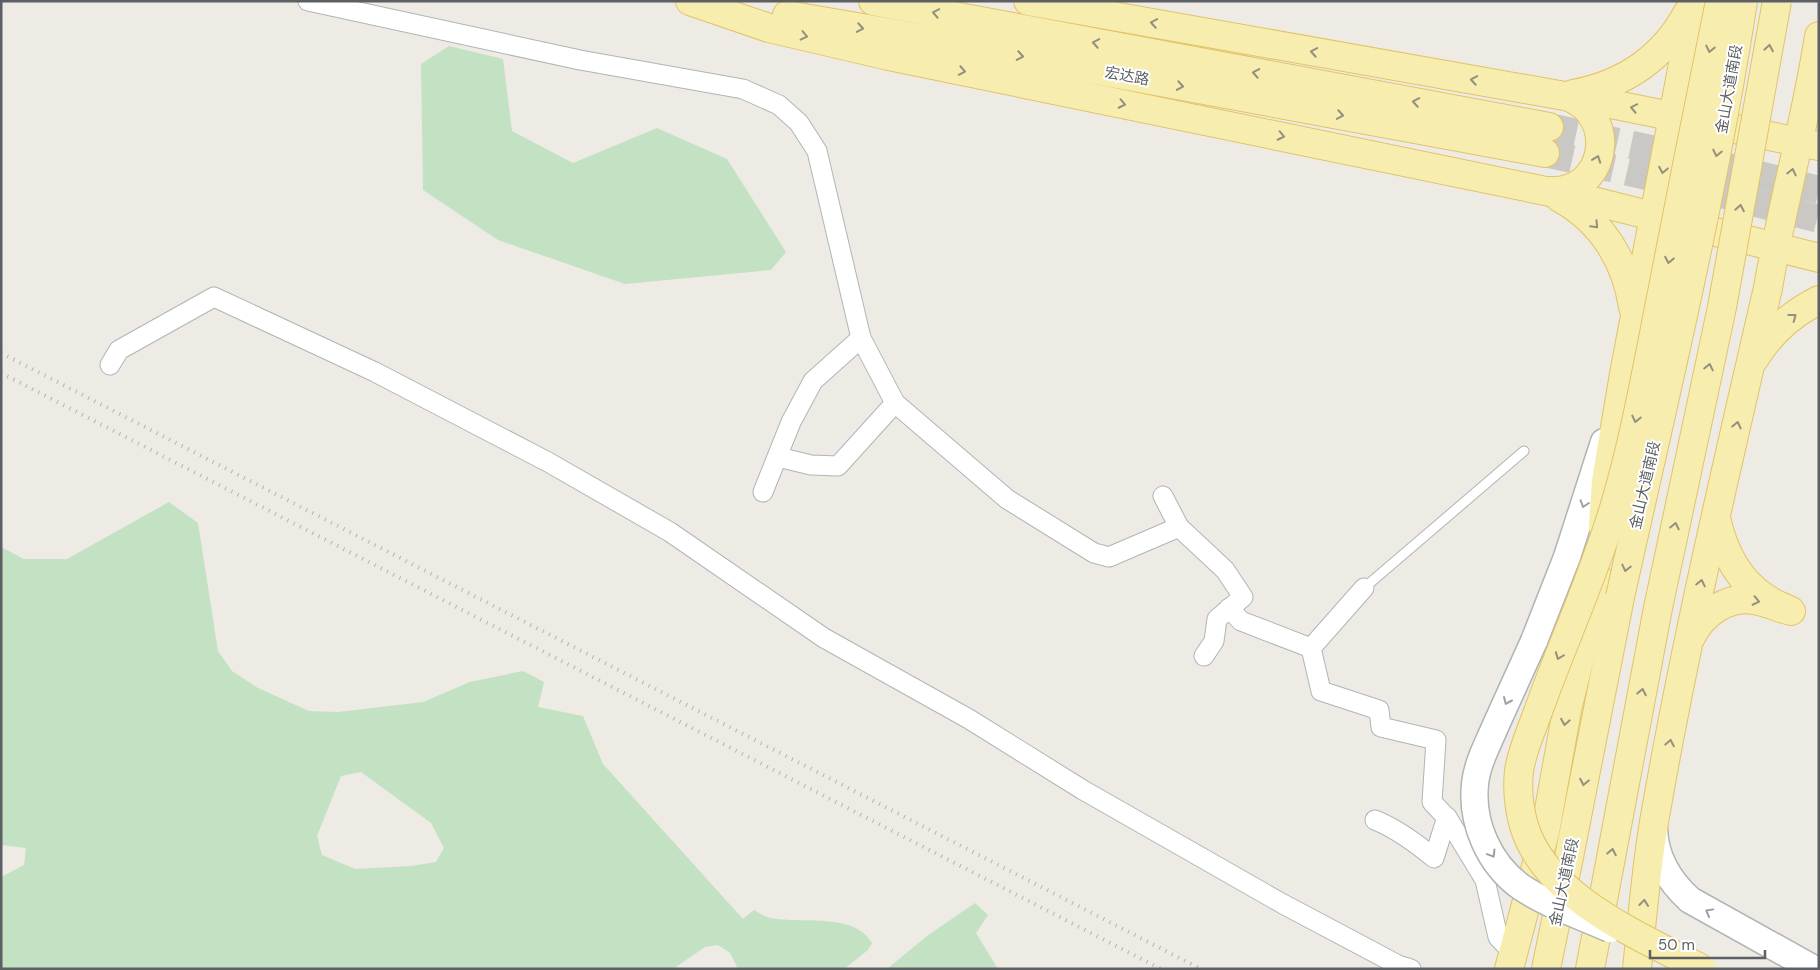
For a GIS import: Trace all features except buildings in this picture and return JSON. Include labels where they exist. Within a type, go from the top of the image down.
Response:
[{"type":"main road","points":[[690,1],[769,28],[889,56],[1543,190],[1819,258]]},
{"type":"main road","name":"宏达路","points":[[709,1],[961,45],[1547,140],[873,1]]},
{"type":"main road","points":[[1028,1],[1565,96],[1809,143]]},
{"type":"main road","points":[[1565,96],[1614,83],[1646,64],[1679,28],[1693,1]]},
{"type":"main road","points":[[1511,961],[1545,832],[1567,710],[1600,576],[1606,481],[1693,1]]},
{"type":"main road","points":[[1701,969],[1632,932],[1591,906],[1558,881],[1547,869],[1530,841],[1520,809],[1518,792],[1522,758],[1557,660],[1597,560],[1621,487],[1645,378],[1720,1]]},
{"type":"main road","name":"金山大道南段","points":[[1546,969],[1620,597],[1722,131],[1743,1]]},
{"type":"main road","points":[[1590,969],[1658,608],[1722,308],[1777,1]]},
{"type":"main road","points":[[1637,969],[1654,823],[1690,640],[1768,288],[1775,246],[1809,143],[1818,46]]},
{"type":"main road","points":[[1543,190],[1556,191],[1576,185],[1592,171],[1600,152],[1599,131],[1590,113],[1575,100],[1565,96]]},
{"type":"main road","points":[[1543,190],[1569,203],[1582,213],[1594,223],[1613,248],[1627,277],[1634,325]]},
{"type":"main road","points":[[1750,366],[1782,325],[1795,314],[1819,300]]},
{"type":"main road","points":[[1690,640],[1707,614],[1716,608],[1734,601],[1753,600],[1791,612],[1766,599],[1742,577],[1725,549],[1716,518]]},
{"type":"street","points":[[308,1],[580,60],[743,89],[779,105],[799,123],[817,151],[861,338],[895,403],[1007,499],[1094,553],[1109,557],[1179,527]]},
{"type":"street","points":[[110,365],[119,350],[214,297],[375,372],[548,462],[670,532],[824,638],[969,719],[1083,790],[1283,904],[1398,965],[1411,969]]},
{"type":"street","points":[[763,492],[790,422],[813,381],[861,338]]},
{"type":"street","points":[[1624,374],[1567,557],[1534,641],[1478,768],[1475,798],[1476,814],[1485,843],[1500,867],[1520,886],[1701,969]]},
{"type":"street","points":[[778,457],[811,465],[838,466],[895,403]]},
{"type":"street","points":[[1163,496],[1179,527],[1225,570],[1243,597],[1217,619],[1214,641],[1204,656]]},
{"type":"street","points":[[1311,648],[1364,588]]},
{"type":"street","points":[[1229,608],[1241,620],[1311,648]]},
{"type":"street","points":[[1311,648],[1321,691],[1379,710],[1381,727],[1436,740],[1432,802],[1447,817],[1485,880],[1498,937],[1511,961]]},
{"type":"street","points":[[1375,820],[1386,824],[1415,842],[1434,858],[1447,817]]},
{"type":"street","points":[[1654,823],[1654,836],[1661,862],[1673,883],[1686,896],[1699,907],[1814,969]]},
{"type":"lane","points":[[1364,588],[1524,451]]},
{"type":"green space","points":[[449,46],[503,59],[512,131],[573,163],[657,128],[727,159],[786,252],[771,270],[625,284],[498,240],[423,190],[421,64]]},
{"type":"green space","points":[[169,502],[198,523],[218,651],[232,671],[258,688],[309,711],[338,712],[423,702],[470,682],[523,671],[544,682],[538,707],[583,716],[603,764],[743,919],[754,910],[771,918],[784,920],[840,923],[864,933],[872,943],[868,950],[844,969],[738,969],[730,953],[718,945],[705,947],[673,969],[1,969],[1,877],[24,865],[26,848],[1,845],[1,547],[24,559],[67,559]],"holes":[[[361,772],[431,823],[444,848],[436,862],[411,866],[355,869],[322,855],[317,836],[341,776]]]},
{"type":"green space","points":[[975,903],[988,915],[976,933],[998,969],[887,969],[927,936]]},
{"type":"tunnel","points":[[1549,127],[1692,158],[1819,190]]},
{"type":"tunnel","points":[[1545,153],[1686,185],[1819,219]]},
{"type":"railway","points":[[1,353],[1201,969]]},
{"type":"railway","points":[[1,373],[1161,969]]}]
